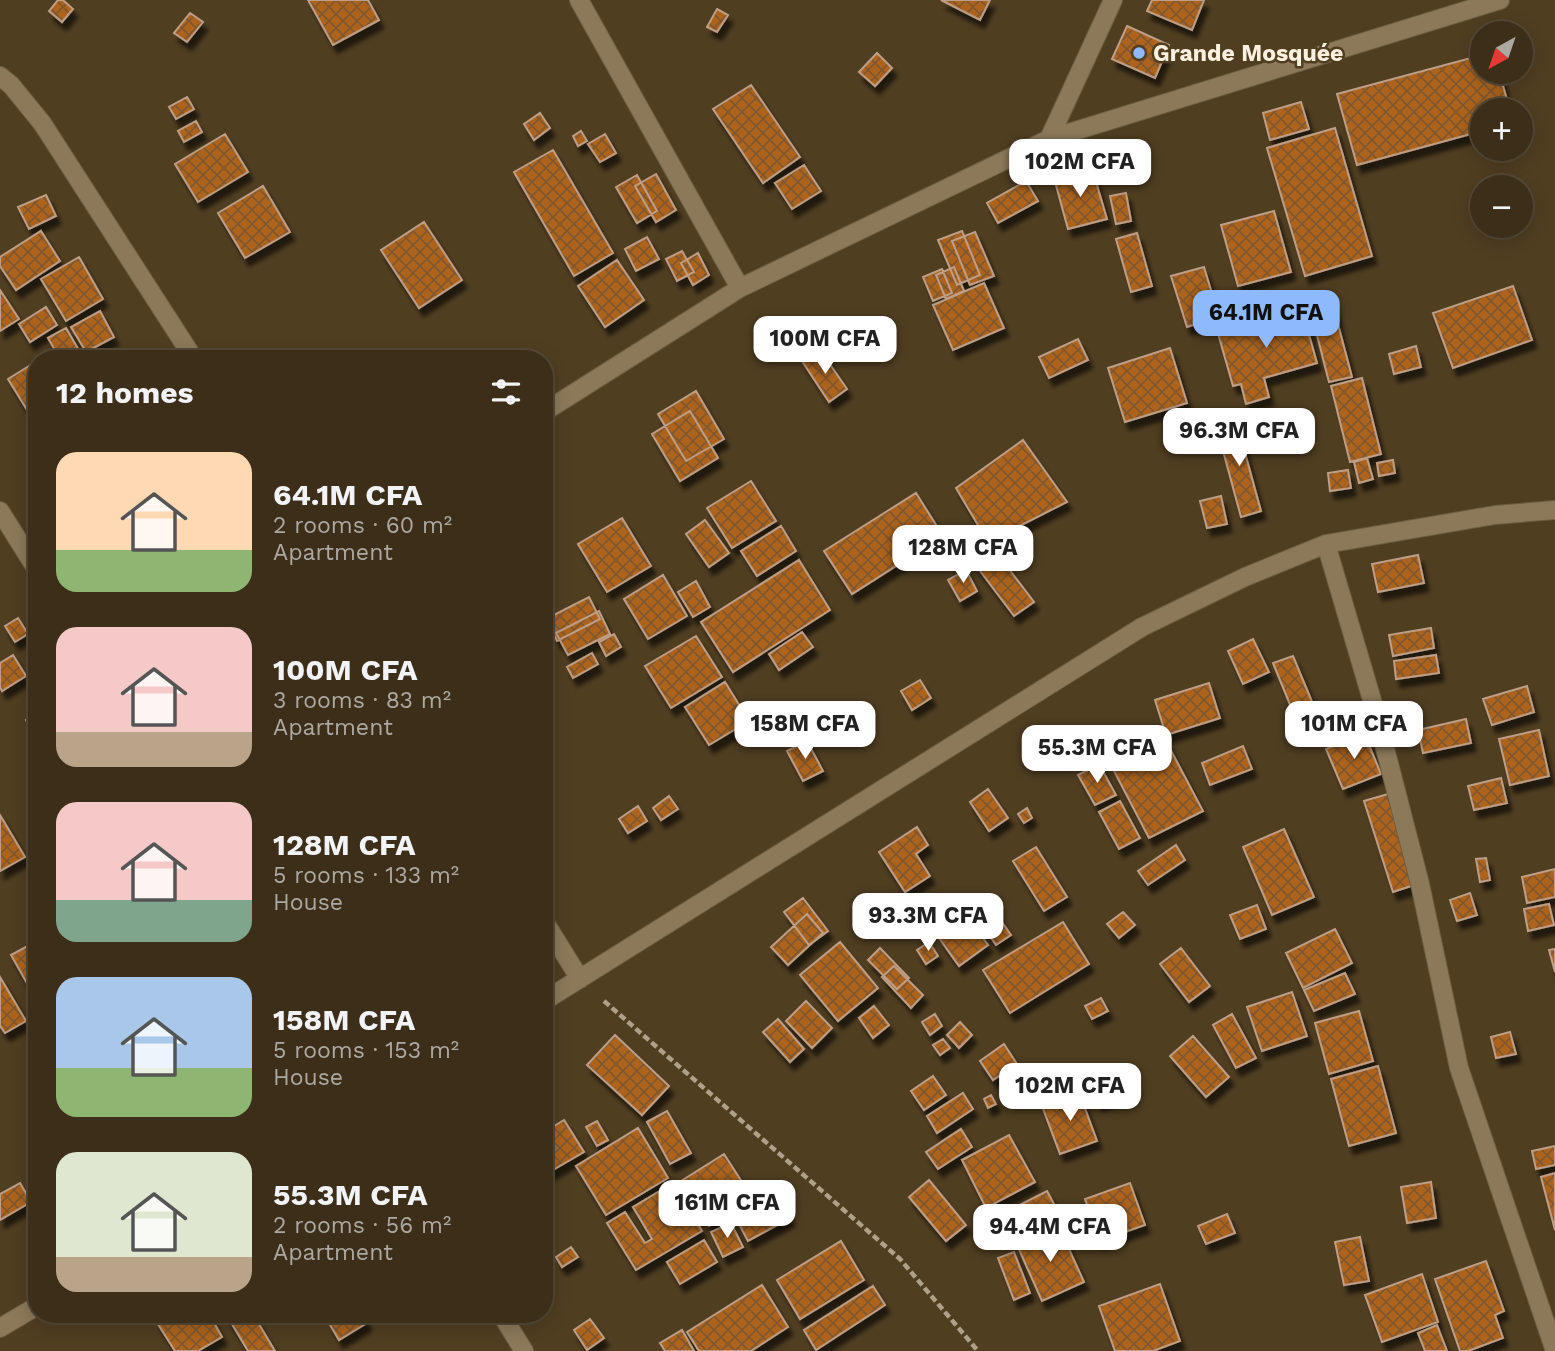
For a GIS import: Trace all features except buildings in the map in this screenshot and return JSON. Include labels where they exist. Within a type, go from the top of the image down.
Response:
[{"type":"street","points":[[579,0],[740,288]]},
{"type":"street","points":[[1049,139],[1113,0]]},
{"type":"street","points":[[553,406],[740,288],[1049,139],[1500,0]]},
{"type":"street","points":[[4,86],[42,123],[188,350]]},
{"type":"street","points":[[553,996],[1142,628],[1245,577],[1326,544],[1494,515],[1555,510]]},
{"type":"street","points":[[0,511],[28,556]]},
{"type":"street","points":[[1326,544],[1377,717],[1420,884],[1458,1068],[1555,1351]]},
{"type":"street","points":[[553,936],[580,979]]},
{"type":"street","points":[[0,1328],[28,1311]]},
{"type":"street","points":[[507,1323],[524,1351]]},
{"type":"path","points":[[580,979],[900,1259],[978,1351]]},
{"type":"place","name":"Grande Mosquée","points":[[1139,53]]}]
